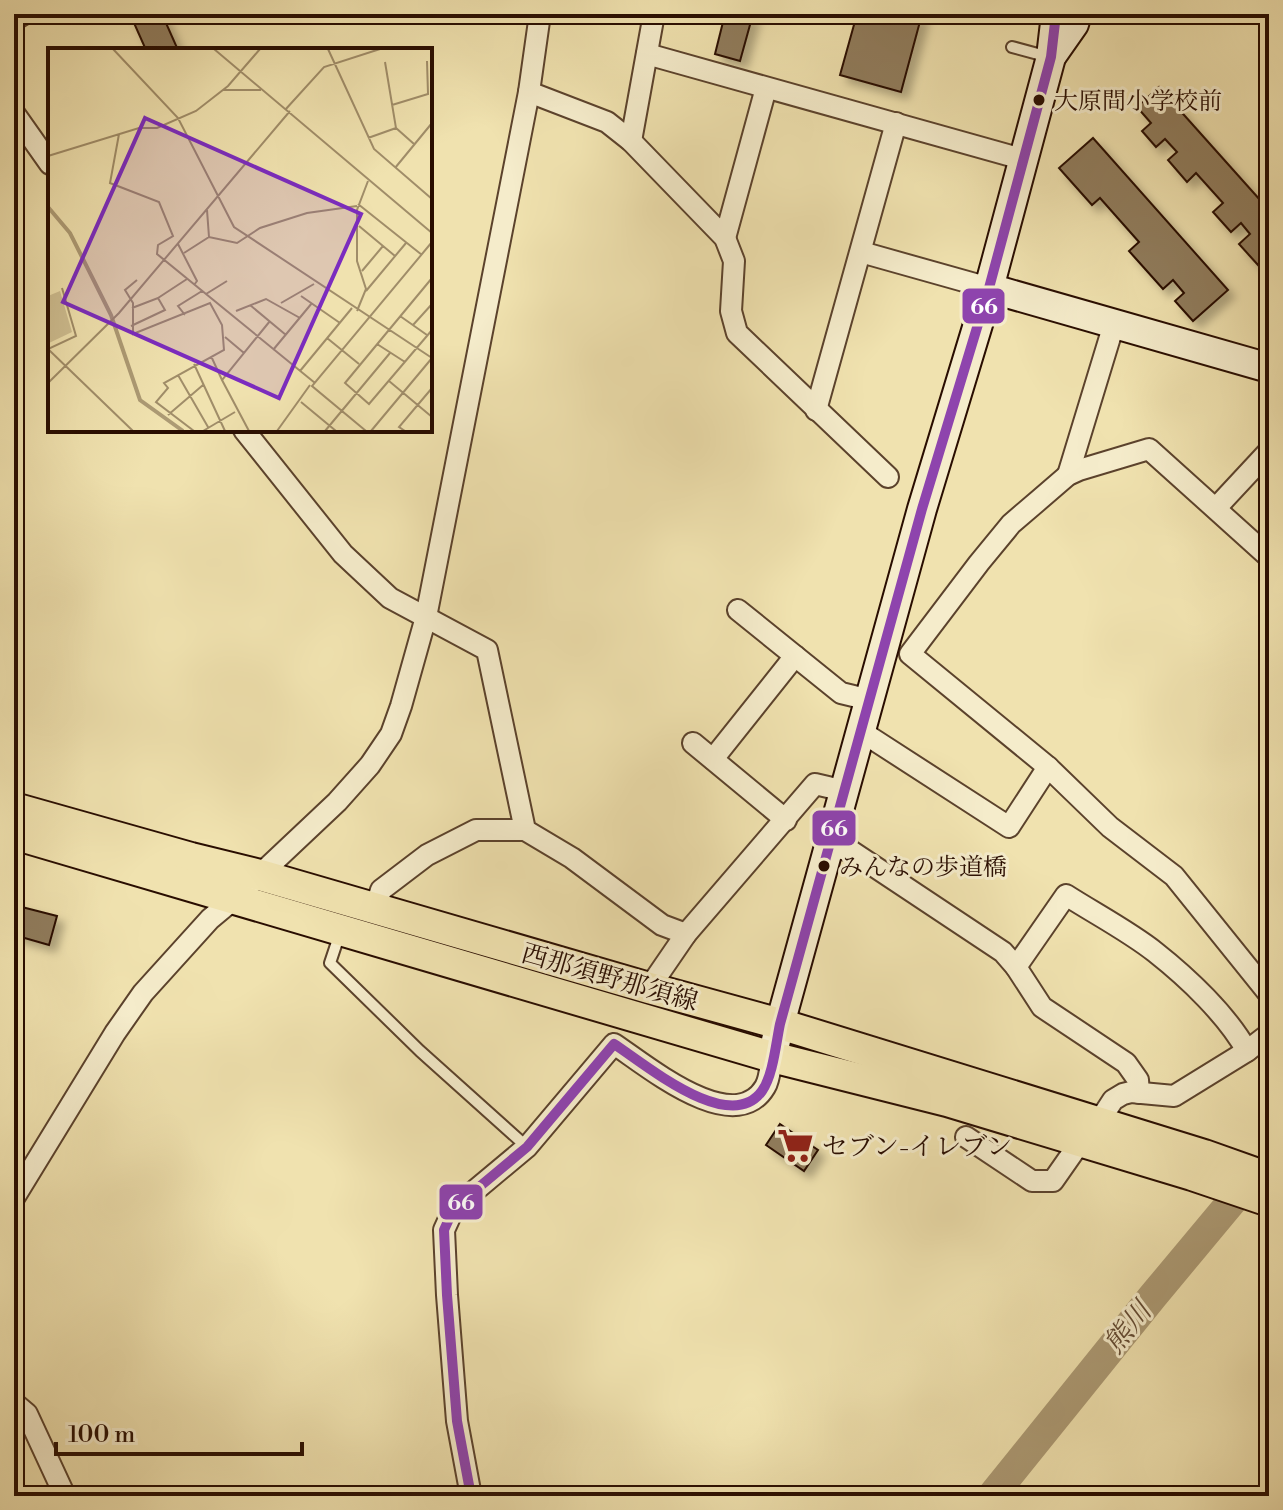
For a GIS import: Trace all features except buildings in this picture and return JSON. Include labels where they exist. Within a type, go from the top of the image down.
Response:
[{"type":"main road","name":"西那須野那須線","points":[[14,808],[780,1024],[1089,1132],[1198,1165]]},
{"type":"main road","name":"西那須野那須線","points":[[14,834],[772,1057],[947,1101],[1089,1132]]},
{"type":"main road","points":[[1198,1165],[1269,1178]]},
{"type":"main road","points":[[1198,1165],[1269,1201]]},
{"type":"street","points":[[14,20],[24,14]]},
{"type":"street","points":[[14,1198],[143,993],[210,919],[337,802],[370,765],[391,734],[426,617],[529,92],[540,14]]},
{"type":"street","points":[[631,141],[654,14]]},
{"type":"street","points":[[471,1496],[457,1421],[447,1295],[444,1230],[454,1208],[527,1147],[614,1044],[694,1096],[721,1105],[734,1106],[746,1102],[758,1095],[767,1082],[780,1024],[922,509],[989,288],[1051,57],[1056,14]]},
{"type":"street","points":[[1051,57],[1074,24],[1077,14]]},
{"type":"street","points":[[647,54],[1022,159]]},
{"type":"street","points":[[725,238],[766,88]]},
{"type":"street","points":[[529,92],[607,122],[631,141],[725,238],[734,261],[731,311],[737,333],[888,477]]},
{"type":"street","points":[[14,113],[48,161]]},
{"type":"street","points":[[816,410],[896,123]]},
{"type":"street","points":[[861,252],[1269,368]]},
{"type":"street","points":[[1068,475],[1114,324]]},
{"type":"street","points":[[246,432],[343,554],[390,598],[487,650],[525,830]]},
{"type":"street","points":[[1269,557],[1149,449],[1068,475],[1011,524],[910,654],[1048,767],[1110,827],[1174,876],[1269,994]]},
{"type":"street","points":[[1216,508],[1269,451]]},
{"type":"street","points":[[738,610],[841,693],[870,700]]},
{"type":"street","points":[[713,759],[795,656]]},
{"type":"street","points":[[862,732],[1009,827],[1048,767]]},
{"type":"street","points":[[693,743],[786,820]]},
{"type":"street","points":[[649,988],[686,934],[815,784],[845,791]]},
{"type":"street","points":[[375,909],[381,890],[427,855],[476,830],[525,830],[572,858],[662,925],[686,934]]},
{"type":"street","points":[[829,846],[851,851],[1003,952],[1042,1007],[1126,1063],[1138,1080],[1139,1093]]},
{"type":"street","points":[[1016,967],[1066,895],[1154,951],[1208,1000],[1236,1032],[1247,1051]]},
{"type":"street","points":[[966,1137],[1032,1181],[1053,1181],[1113,1100],[1123,1094],[1174,1096],[1269,1034]]},
{"type":"street","points":[[14,1403],[27,1414],[65,1496]]},
{"type":"lane","points":[[1012,47],[1051,57]]},
{"type":"lane","points":[[341,931],[330,963],[420,1051],[527,1147]]},
{"type":"waterway","name":"熊川","points":[[992,1496],[1153,1296],[1258,1174]]},
{"type":"transit line","name":"66","points":[[471,1496],[457,1421],[447,1295],[444,1230],[454,1208],[527,1147],[614,1044],[666,1080],[709,1101],[730,1105],[748,1103],[762,1091],[769,1077],[780,1024],[922,509],[989,288],[1051,57],[1056,14]]},
{"type":"place","name":"大原間小学校前","points":[[1039,100]]},
{"type":"place","name":"みんなの歩道橋","points":[[824,866]]},
{"type":"place","name":"セブン-イレブン","points":[[796,1146]]}]
